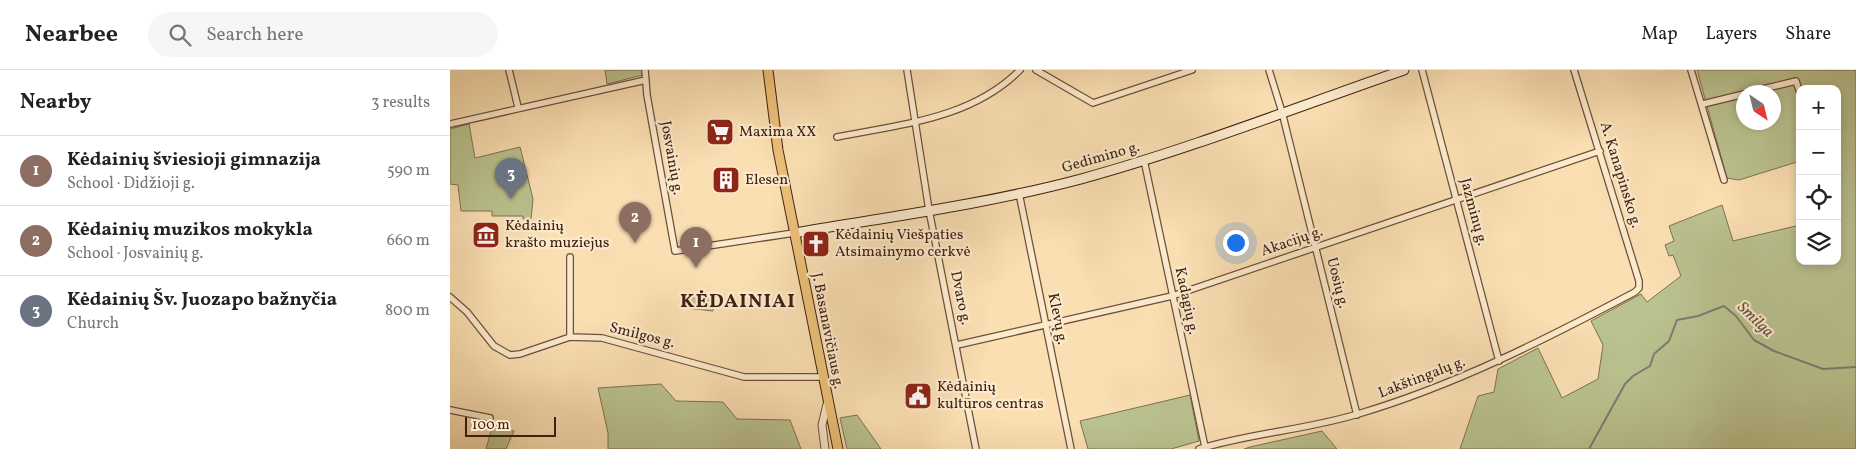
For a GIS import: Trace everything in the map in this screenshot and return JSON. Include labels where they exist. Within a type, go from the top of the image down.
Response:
[{"type":"main road","name":"J. Basanavičiaus g.","points":[[768,70],[778,150],[827,404],[838,449]]},
{"type":"main road","name":"Gedimino g.","points":[[794,233],[1019,193],[1144,160],[1404,70]]},
{"type":"street","points":[[509,70],[518,107]]},
{"type":"street","name":"Josvainių g.","points":[[645,70],[675,251],[794,233]]},
{"type":"street","name":"Dvaro g.","points":[[907,70],[929,210],[976,449]]},
{"type":"street","points":[[838,137],[916,123],[976,101],[1005,84],[1020,70]]},
{"type":"street","points":[[1036,70],[1094,103],[1192,70]]},
{"type":"street","name":"Uosių g.","points":[[1268,70],[1282,112],[1356,415]]},
{"type":"street","name":"Jazminų g.","points":[[1422,70],[1499,361]]},
{"type":"street","name":"A. Kanapinsko g.","points":[[1574,70],[1639,281],[1638,288]]},
{"type":"street","points":[[1692,70],[1724,180]]},
{"type":"street","points":[[450,124],[518,107],[646,80]]},
{"type":"street","points":[[1779,85],[1796,81],[1797,85]]},
{"type":"street","points":[[1702,104],[1736,96]]},
{"type":"street","name":"Akacijų g.","points":[[957,345],[1172,296],[1600,151]]},
{"type":"street","name":"Kadagių g.","points":[[1144,160],[1202,448]]},
{"type":"street","name":"Klevų g.","points":[[1019,193],[1071,449]]},
{"type":"street","points":[[570,257],[570,337]]},
{"type":"street","name":"Lakštingalų g.","points":[[1202,448],[1356,415],[1424,392],[1499,361],[1590,315],[1638,288]]},
{"type":"street","name":"Smilgos g.","points":[[450,297],[467,312],[494,346],[510,355],[570,337],[614,340],[744,377],[822,377]]},
{"type":"street","points":[[825,449],[822,425],[827,404]]},
{"type":"street","points":[[450,410],[490,418]]},
{"type":"green space","points":[[605,70],[643,70],[643,75],[607,84]]},
{"type":"green space","points":[[1697,70],[1856,70],[1856,449],[1460,449],[1478,396],[1494,392],[1498,369],[1538,348],[1562,398],[1598,379],[1603,345],[1591,321],[1641,294],[1647,302],[1681,276],[1673,255],[1669,256],[1665,245],[1674,241],[1669,226],[1722,205],[1733,241],[1796,226],[1796,265],[1841,265],[1841,85],[1796,85],[1796,162],[1739,180],[1727,178]]},
{"type":"green space","points":[[469,124],[475,158],[520,147],[533,199],[531,219],[523,219],[523,216],[492,216],[492,211],[461,211],[458,185],[450,184],[450,129]]},
{"type":"green space","points":[[687,293],[715,296],[713,311],[685,308]]},
{"type":"green space","points":[[661,384],[676,401],[723,402],[737,419],[790,420],[801,449],[608,449],[608,433],[598,388]]},
{"type":"green space","points":[[1190,395],[1199,441],[1171,449],[1088,449],[1080,421]]},
{"type":"green space","points":[[857,415],[881,449],[847,449],[840,418]]},
{"type":"green space","points":[[493,424],[514,431],[506,449],[486,449]]},
{"type":"green space","points":[[1322,431],[1337,449],[1244,449],[1250,447]]},
{"type":"waterway","name":"Smilga","points":[[1589,449],[1625,384],[1633,376],[1650,366],[1654,354],[1669,341],[1677,320],[1698,316],[1724,306],[1736,316],[1754,340],[1774,351],[1823,369],[1856,367]]},
{"type":"place","name":"Maxima XX","points":[[720,132]]},
{"type":"place","name":"Elesen","points":[[726,180]]},
{"type":"place","name":"Kėdainių Šv. Juozapo bažnyčia","points":[[511,199]]},
{"type":"place","name":"Kėdainių krašto muziejus","points":[[486,235]]},
{"type":"place","name":"Kėdainių muzikos mokykla","points":[[635,243]]},
{"type":"place","name":"Kėdainių Viešpaties Atsimainymo cerkvė","points":[[816,244]]},
{"type":"place","name":"Kėdainių šviesioji gimnazija","points":[[696,268]]},
{"type":"place","name":"Kėdainių kultūros centras","points":[[918,396]]},
{"type":"district","name":"KĖDAINIAI","points":[[738,302]]}]
